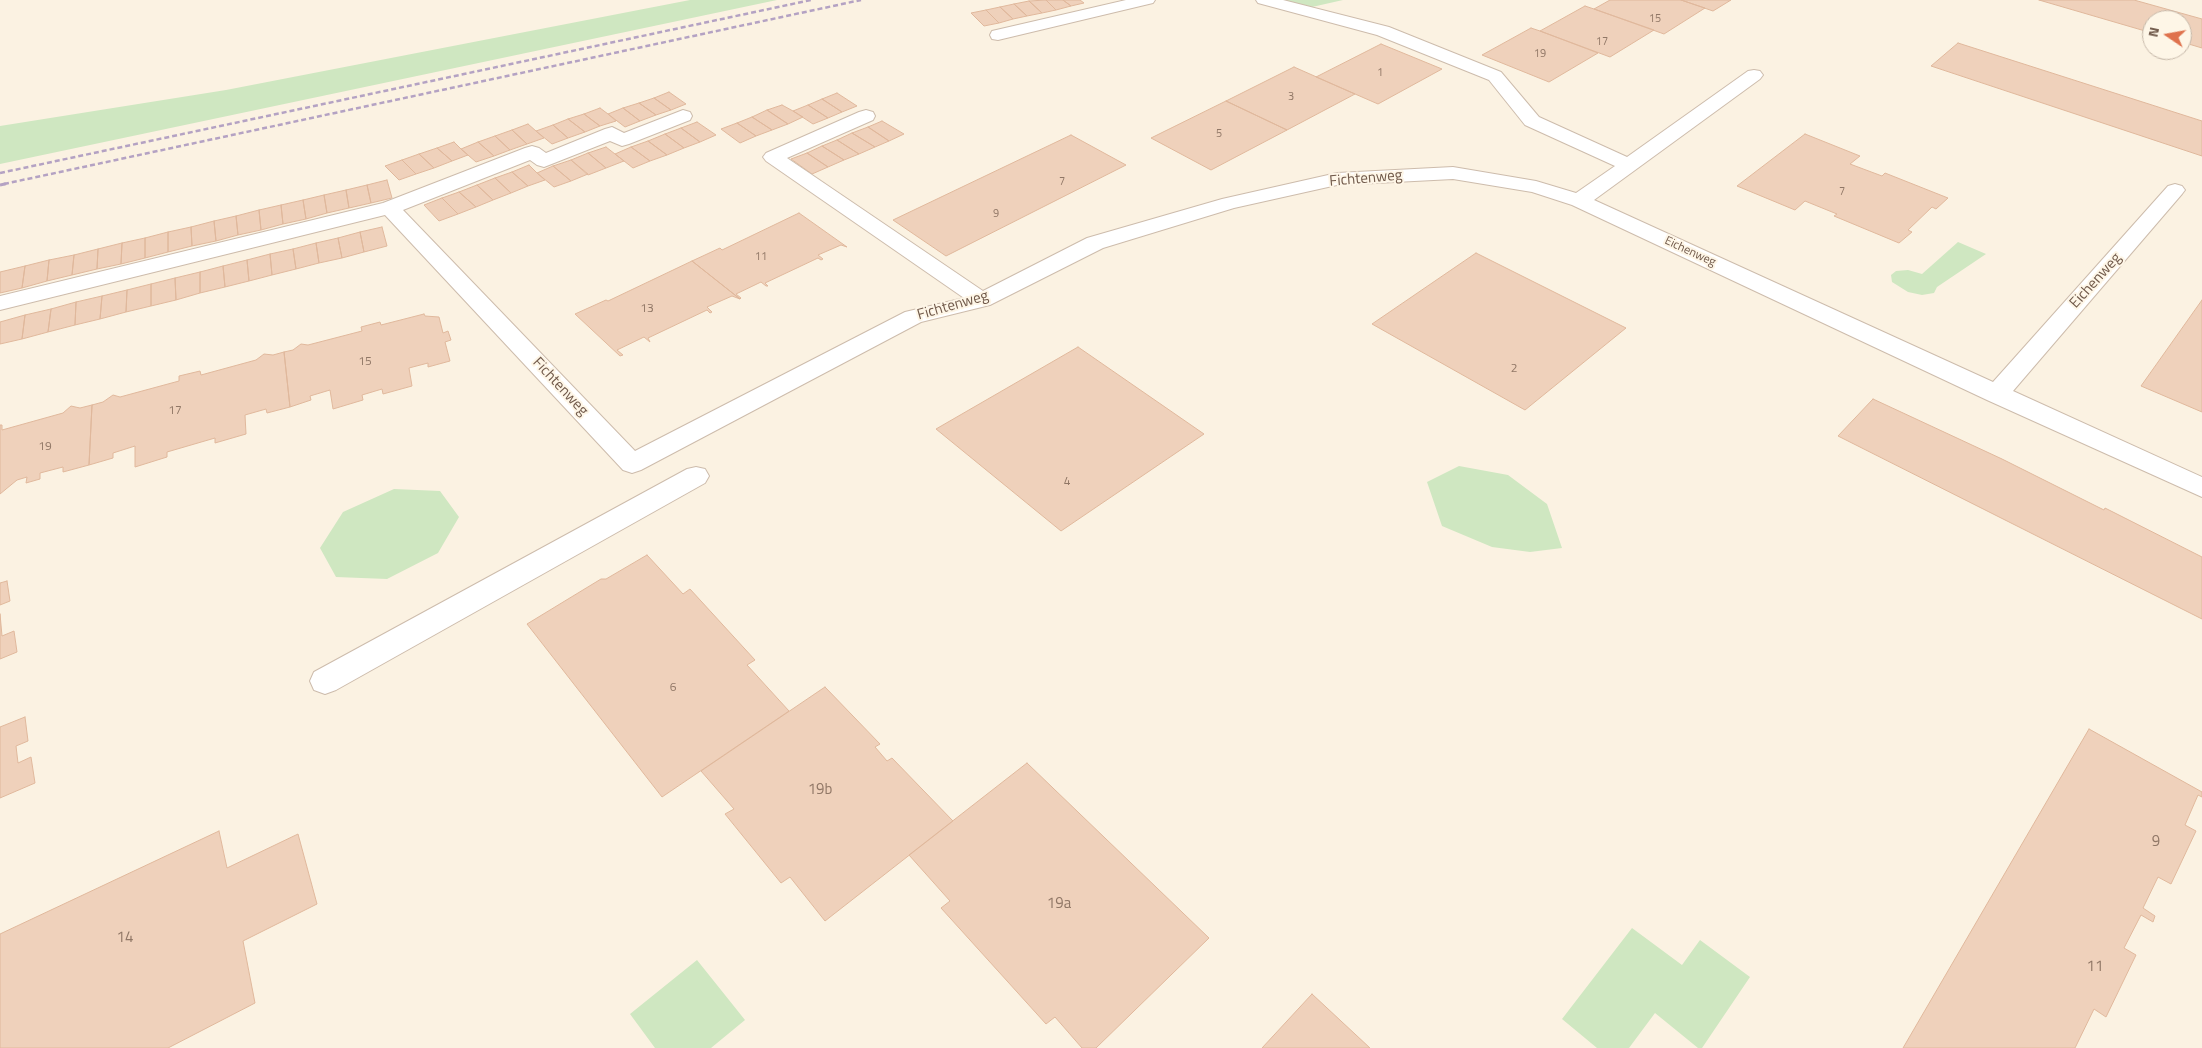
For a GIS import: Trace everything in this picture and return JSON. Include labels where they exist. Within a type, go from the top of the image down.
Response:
[{"type":"street","points":[[998,35],[1147,0]]},
{"type":"street","points":[[1264,0],[1383,31],[1495,76],[1532,121],[1629,165]]},
{"type":"street","points":[[1579,201],[1754,75]]},
{"type":"street","points":[[0,303],[390,208],[532,152],[544,160],[612,133],[622,140],[683,116]]},
{"type":"street","points":[[866,116],[773,157],[982,300]]},
{"type":"street","name":"Fichtenweg","points":[[390,208],[632,464],[913,317],[982,300],[1095,243],[1229,203],[1337,179],[1453,173],[1536,188],[1579,201]]},
{"type":"street","name":"Eichenweg","points":[[1996,394],[2175,190]]},
{"type":"street","name":"Eichenweg","points":[[1579,201],[2202,488]]},
{"type":"street","points":[[325,681],[696,476]]},
{"type":"green space","points":[[690,0],[777,0],[0,164],[0,126],[226,90]]},
{"type":"green space","points":[[1282,0],[1343,0],[1312,7]]},
{"type":"green space","points":[[1958,242],[1986,254],[1937,287],[1934,293],[1922,295],[1908,292],[1892,282],[1891,275],[1896,271],[1908,270],[1922,274]]},
{"type":"green space","points":[[1459,466],[1508,475],[1547,504],[1562,548],[1530,552],[1492,547],[1442,526],[1427,482]]},
{"type":"green space","points":[[394,489],[440,491],[459,517],[438,553],[387,579],[336,577],[320,548],[343,512]]},
{"type":"green space","points":[[1632,928],[1682,965],[1700,940],[1750,977],[1702,1048],[1698,1048],[1655,1013],[1629,1048],[1597,1048],[1562,1019]]},
{"type":"green space","points":[[697,960],[745,1020],[711,1048],[655,1048],[630,1014]]},
{"type":"building","points":[[1046,0],[1056,10],[1042,13],[1029,1]]},
{"type":"building","points":[[1046,0],[1063,0],[1071,6],[1056,10]]},
{"type":"building","points":[[1063,0],[1080,0],[1084,3],[1071,6]]},
{"type":"building","points":[[1610,0],[1681,0],[1705,8],[1664,34],[1594,9]]},
{"type":"building","points":[[1681,0],[1731,0],[1713,11]]},
{"type":"building","points":[[2039,0],[2134,0],[2170,10],[2142,10],[2142,30]]},
{"type":"building","points":[[1029,1],[1042,13],[1027,16],[1014,4]]},
{"type":"building","points":[[1014,4],[1027,16],[1013,19],[1000,7]]},
{"type":"building","points":[[1585,6],[1654,30],[1610,57],[1540,31]]},
{"type":"building","points":[[1000,7],[1013,19],[999,23],[986,10]]},
{"type":"building","points":[[986,10],[999,23],[984,26],[971,13]]},
{"type":"building","points":[[2192,16],[2202,19],[2202,48],[2192,45]]},
{"type":"building","points":[[1531,28],[1598,53],[1549,82],[1482,55]]},
{"type":"building","points":[[1958,43],[2202,121],[2202,156],[1931,66]]},
{"type":"building","points":[[1381,44],[1442,69],[1378,104],[1316,77]]},
{"type":"building","points":[[1294,67],[1355,94],[1287,130],[1226,101]]},
{"type":"building","points":[[669,92],[686,104],[671,110],[654,98]]},
{"type":"building","points":[[837,93],[857,106],[842,112],[822,99]]},
{"type":"building","points":[[654,98],[671,110],[656,115],[639,103]]},
{"type":"building","points":[[822,99],[842,112],[828,118],[808,105]]},
{"type":"building","points":[[1226,101],[1287,130],[1211,170],[1151,138]]},
{"type":"building","points":[[639,103],[656,115],[640,121],[623,108]]},
{"type":"building","points":[[782,105],[803,117],[788,124],[767,110]]},
{"type":"building","points":[[808,105],[828,118],[813,124],[793,111]]},
{"type":"building","points":[[600,108],[616,121],[600,126],[584,114]]},
{"type":"building","points":[[623,108],[640,121],[625,127],[608,114]]},
{"type":"building","points":[[767,110],[788,124],[772,130],[752,117]]},
{"type":"building","points":[[584,114],[600,126],[585,132],[568,119]]},
{"type":"building","points":[[752,117],[772,130],[756,136],[737,123]]},
{"type":"building","points":[[568,119],[585,132],[568,138],[553,125]]},
{"type":"building","points":[[882,121],[904,134],[889,141],[868,127]]},
{"type":"building","points":[[697,122],[716,135],[700,142],[681,128]]},
{"type":"building","points":[[737,123],[756,136],[740,143],[721,129]]},
{"type":"building","points":[[528,124],[544,138],[527,144],[512,130]]},
{"type":"building","points":[[553,125],[568,138],[552,144],[536,131]]},
{"type":"building","points":[[868,127],[889,141],[875,147],[852,133]]},
{"type":"building","points":[[681,128],[700,142],[684,148],[665,134]]},
{"type":"building","points":[[512,130],[527,144],[510,150],[495,136]]},
{"type":"building","points":[[852,133],[875,147],[859,154],[837,140]]},
{"type":"building","points":[[665,134],[684,148],[667,155],[648,141]]},
{"type":"building","points":[[1805,134],[1860,156],[1850,164],[1882,176],[1885,173],[1948,198],[1936,209],[1932,207],[1908,230],[1912,232],[1899,243],[1834,216],[1837,214],[1805,201],[1795,210],[1737,186]]},
{"type":"building","points":[[1071,135],[1126,165],[946,256],[893,220]]},
{"type":"building","points":[[495,136],[510,150],[494,156],[478,142]]},
{"type":"building","points":[[837,140],[859,154],[844,160],[822,146]]},
{"type":"building","points":[[648,141],[667,155],[650,161],[631,147]]},
{"type":"building","points":[[454,142],[468,155],[452,161],[437,148]]},
{"type":"building","points":[[478,142],[494,156],[476,162],[461,149]]},
{"type":"building","points":[[822,146],[844,160],[828,167],[807,153]]},
{"type":"building","points":[[606,147],[624,161],[606,168],[588,153]]},
{"type":"building","points":[[631,147],[650,161],[633,168],[615,154]]},
{"type":"building","points":[[437,148],[452,161],[434,168],[419,154]]},
{"type":"building","points":[[588,153],[606,168],[588,175],[571,160]]},
{"type":"building","points":[[807,153],[828,167],[812,174],[791,159]]},
{"type":"building","points":[[419,154],[434,168],[416,174],[402,160]]},
{"type":"building","points":[[402,160],[416,174],[399,180],[385,166]]},
{"type":"building","points":[[571,160],[588,174],[571,181],[553,166]]},
{"type":"building","points":[[529,165],[545,180],[528,186],[512,172]]},
{"type":"building","points":[[553,166],[571,181],[554,187],[537,173]]},
{"type":"building","points":[[512,172],[528,186],[511,193],[495,178]]},
{"type":"building","points":[[495,178],[511,193],[493,200],[477,185]]},
{"type":"building","points":[[387,180],[392,198],[371,203],[367,185]]},
{"type":"building","points":[[367,185],[371,203],[349,208],[346,190]]},
{"type":"building","points":[[477,185],[493,200],[476,207],[459,192]]},
{"type":"building","points":[[346,190],[349,208],[327,213],[324,195]]},
{"type":"building","points":[[459,192],[476,207],[458,214],[442,198]]},
{"type":"building","points":[[324,195],[327,213],[306,219],[303,200]]},
{"type":"building","points":[[442,198],[458,214],[439,221],[424,205]]},
{"type":"building","points":[[303,200],[306,219],[283,224],[281,205]]},
{"type":"building","points":[[281,205],[283,224],[261,230],[259,210]]},
{"type":"building","points":[[259,210],[261,230],[238,235],[236,216]]},
{"type":"building","points":[[799,213],[847,247],[841,245],[818,255],[823,259],[818,258],[765,283],[768,286],[761,282],[736,294],[740,299],[692,261],[720,248],[722,250]]},
{"type":"building","points":[[236,216],[238,235],[216,241],[214,221]]},
{"type":"building","points":[[214,221],[216,241],[192,246],[191,227]]},
{"type":"building","points":[[191,227],[192,246],[168,252],[168,232]]},
{"type":"building","points":[[382,227],[387,246],[364,252],[360,232]]},
{"type":"building","points":[[168,232],[168,252],[145,258],[145,238]]},
{"type":"building","points":[[360,232],[364,252],[342,258],[338,238]]},
{"type":"building","points":[[145,238],[145,258],[121,264],[122,243]]},
{"type":"building","points":[[338,238],[342,258],[319,263],[316,243]]},
{"type":"building","points":[[122,243],[121,264],[97,269],[98,249]]},
{"type":"building","points":[[316,243],[319,263],[296,269],[293,249]]},
{"type":"building","points":[[98,249],[97,269],[72,275],[74,255]]},
{"type":"building","points":[[293,249],[296,269],[272,275],[270,254]]},
{"type":"building","points":[[1476,253],[1626,328],[1525,410],[1372,324]]},
{"type":"building","points":[[270,254],[272,275],[249,281],[247,260]]},
{"type":"building","points":[[74,255],[72,275],[47,281],[49,260]]},
{"type":"building","points":[[49,260],[47,281],[22,288],[25,266]]},
{"type":"building","points":[[247,260],[249,281],[225,287],[223,266]]},
{"type":"building","points":[[692,261],[740,299],[732,296],[707,307],[712,312],[710,313],[707,310],[648,338],[650,342],[644,337],[617,350],[623,355],[620,356],[575,314],[606,300],[608,301]]},
{"type":"building","points":[[25,266],[22,288],[0,293],[0,272]]},
{"type":"building","points":[[223,266],[225,287],[200,293],[200,272]]},
{"type":"building","points":[[200,272],[200,293],[176,300],[175,278]]},
{"type":"building","points":[[175,278],[176,300],[151,306],[151,284]]},
{"type":"building","points":[[151,284],[151,306],[126,312],[127,290]]},
{"type":"building","points":[[127,290],[126,312],[100,319],[102,296]]},
{"type":"building","points":[[102,296],[100,319],[75,325],[76,302]]},
{"type":"building","points":[[2202,300],[2202,412],[2141,386]]},
{"type":"building","points":[[76,302],[75,325],[48,332],[51,309]]},
{"type":"building","points":[[51,309],[48,332],[22,339],[25,315]]},
{"type":"building","points":[[424,314],[425,316],[439,317],[443,333],[448,331],[451,340],[445,342],[450,361],[428,367],[428,363],[409,368],[412,386],[383,394],[382,389],[362,395],[363,400],[333,409],[330,390],[310,396],[311,400],[290,407],[284,352],[293,350],[301,344],[308,345],[362,331],[361,327],[380,322],[381,325]]},
{"type":"building","points":[[25,315],[22,339],[0,344],[0,322]]},
{"type":"building","points":[[1078,347],[1204,434],[1061,531],[936,429]]},
{"type":"building","points":[[284,352],[290,407],[267,413],[266,409],[245,415],[246,434],[215,443],[215,438],[167,452],[167,457],[135,467],[135,446],[113,453],[113,458],[89,465],[92,405],[103,402],[113,395],[120,397],[179,381],[179,376],[200,371],[201,375],[256,360],[264,354],[273,355]]},
{"type":"building","points":[[1873,399],[2002,459],[2104,510],[2105,508],[2202,557],[2202,619],[1838,436]]},
{"type":"building","points":[[92,405],[89,465],[63,472],[63,467],[40,473],[40,479],[26,483],[27,477],[17,480],[0,494],[0,425],[2,425],[2,430],[63,413],[71,406],[80,408]]},
{"type":"building","points":[[647,555],[683,594],[690,589],[755,660],[747,665],[789,711],[662,797],[527,624],[601,579],[606,579]]},
{"type":"building","points":[[7,581],[10,601],[0,605],[0,583]]},
{"type":"building","points":[[0,614],[2,636],[14,631],[17,652],[0,659]]},
{"type":"building","points":[[825,687],[880,744],[875,747],[887,761],[892,758],[953,821],[825,921],[790,877],[781,883],[725,814],[734,809],[701,771]]},
{"type":"building","points":[[25,717],[28,741],[16,746],[18,763],[31,757],[35,783],[0,798],[0,727]]},
{"type":"building","points":[[2089,729],[2202,792],[2202,797],[2198,795],[2185,825],[2196,831],[2171,884],[2158,877],[2143,908],[2155,916],[2153,922],[2141,915],[2124,948],[2136,955],[2106,1017],[2094,1009],[2075,1048],[1903,1048]]},
{"type":"building","points":[[1027,763],[1209,938],[1096,1048],[1082,1048],[1055,1017],[1046,1024],[941,908],[950,901],[909,855]]},
{"type":"building","points":[[219,831],[227,868],[298,834],[317,904],[243,941],[255,1003],[168,1048],[0,1048],[0,934]]},
{"type":"building","points":[[1312,994],[1370,1048],[1262,1048]]},
{"type":"railway","points":[[0,173],[811,0]]},
{"type":"railway","points":[[4,184],[861,0]]},
{"type":"railway","points":[[0,185],[10,183]]}]
